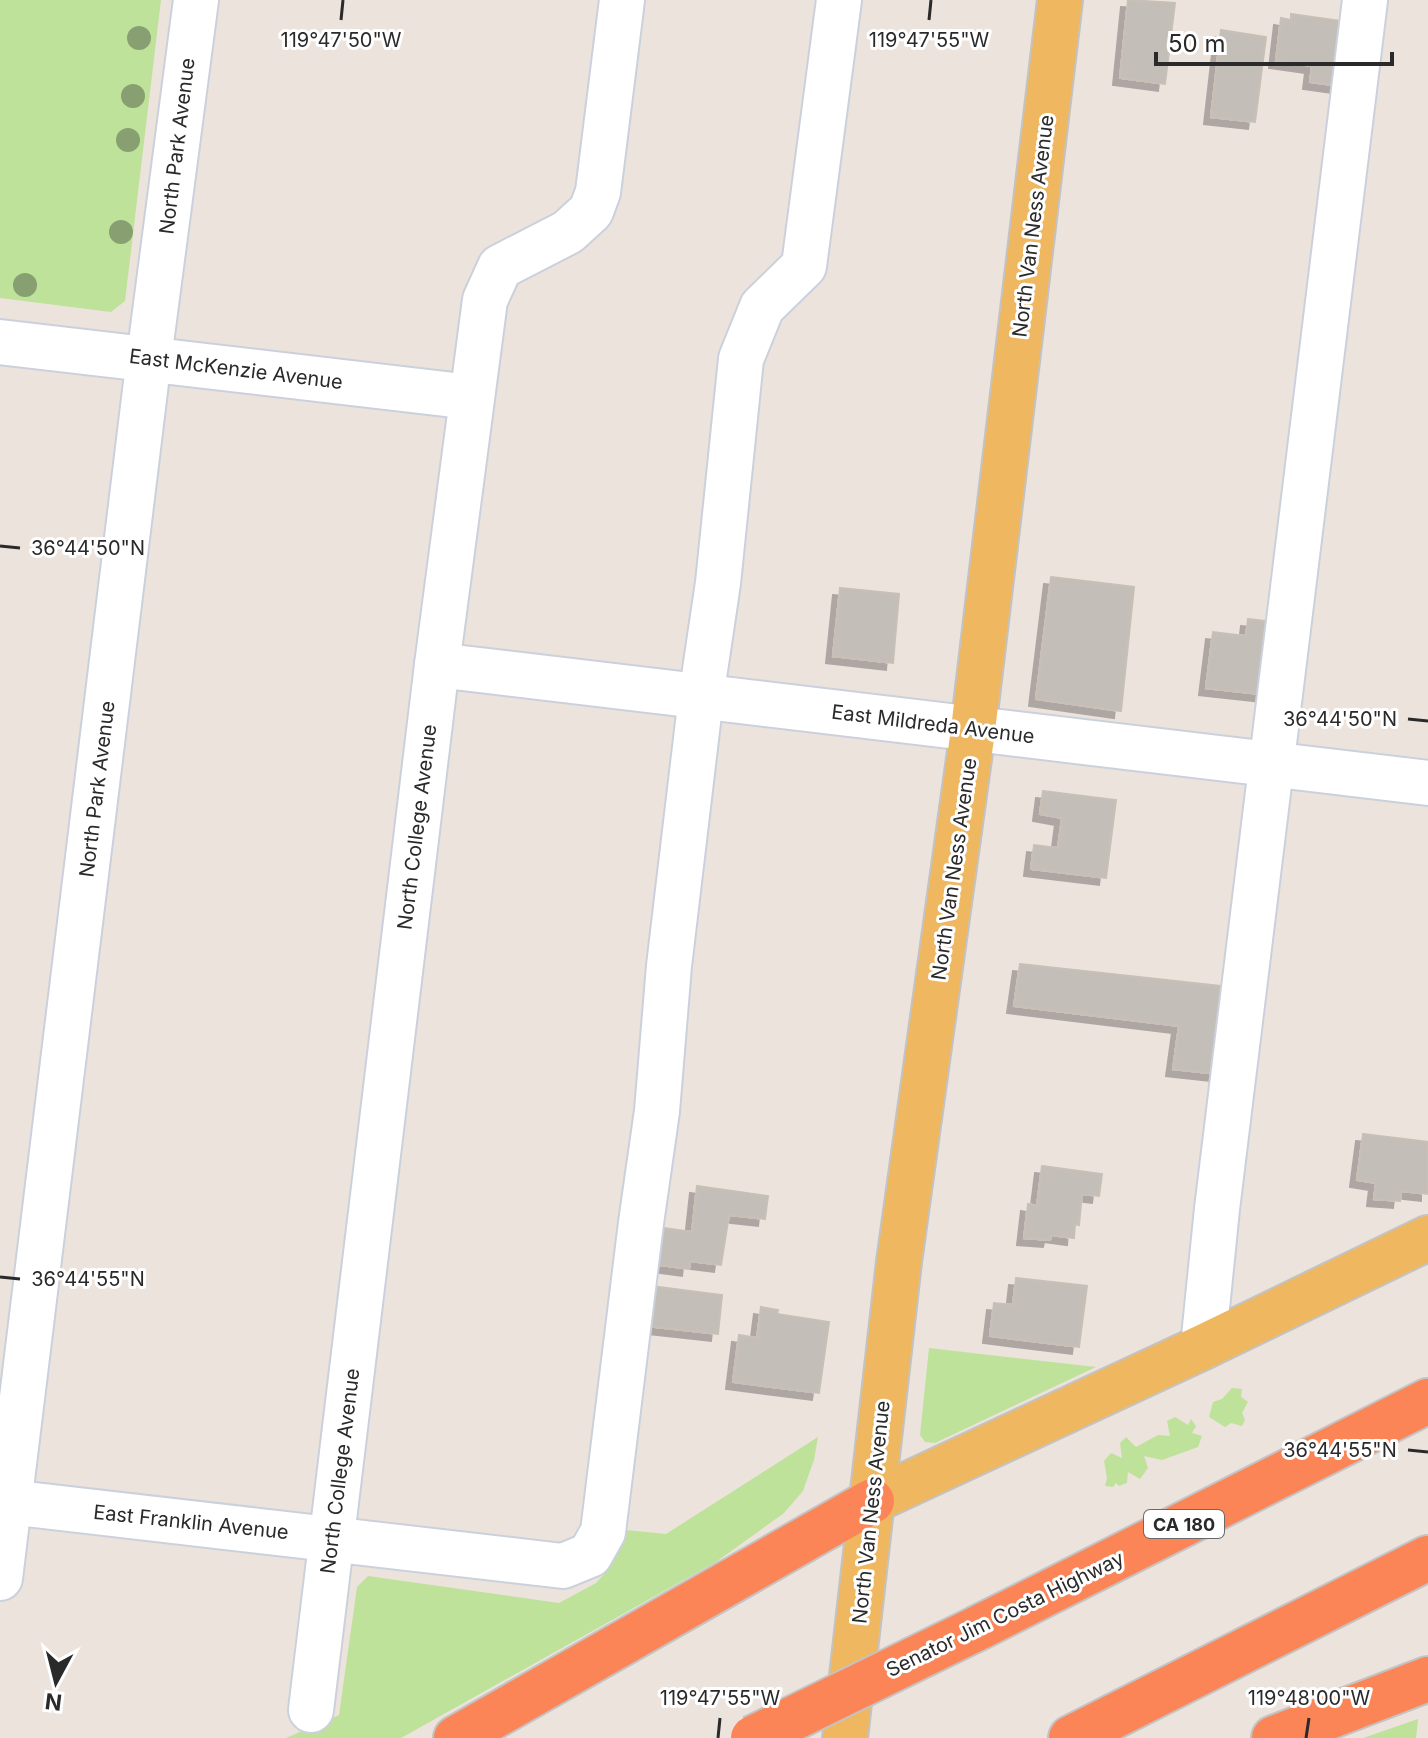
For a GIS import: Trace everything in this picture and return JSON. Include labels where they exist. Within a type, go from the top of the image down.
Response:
[{"type":"highway","name":"Senator Jim Costa Highway","points":[[753,1738],[1428,1401]]},
{"type":"highway","points":[[456,1738],[872,1501]]},
{"type":"highway","points":[[1071,1738],[1428,1558]]},
{"type":"highway","points":[[1274,1738],[1428,1679]]},
{"type":"main road","name":"North Van Ness Avenue","points":[[845,1738],[899,1262],[973,730],[1060,0]]},
{"type":"main road","points":[[872,1501],[1428,1238]]},
{"type":"street","name":"North Park Avenue","points":[[0,1578],[9,1502],[8,1449],[196,0]]},
{"type":"street","name":"North College Avenue","points":[[311,1710],[437,665],[485,300],[500,267],[568,232],[591,211],[598,192],[622,0]]},
{"type":"street","points":[[701,697],[726,522],[741,359],[762,307],[804,266],[839,0]]},
{"type":"street","points":[[1203,1347],[1365,0]]},
{"type":"street","name":"East McKenzie Avenue","points":[[0,342],[471,397]]},
{"type":"street","name":"East Mildreda Avenue","points":[[437,665],[1428,783]]},
{"type":"street","name":"East Franklin Avenue","points":[[9,1502],[563,1566],[590,1555],[603,1532],[657,1111],[669,966],[701,697]]},
{"type":"green space","points":[[0,0],[161,0],[125,301],[111,312],[0,298]]},
{"type":"green space","points":[[929,1348],[1096,1367],[935,1443],[925,1442],[920,1435]]},
{"type":"green space","points":[[1232,1388],[1242,1389],[1241,1397],[1248,1402],[1242,1413],[1245,1420],[1242,1426],[1231,1423],[1225,1427],[1209,1417],[1213,1402],[1222,1399]]},
{"type":"green space","points":[[1175,1417],[1188,1425],[1191,1419],[1196,1426],[1192,1433],[1202,1436],[1198,1447],[1162,1460],[1144,1456],[1148,1468],[1140,1479],[1128,1472],[1127,1483],[1105,1486],[1104,1461],[1111,1453],[1122,1458],[1120,1443],[1126,1437],[1136,1447],[1158,1435],[1170,1436],[1167,1421]]},
{"type":"green space","points":[[818,1437],[803,1491],[784,1513],[716,1562],[401,1738],[286,1738],[339,1715],[357,1587],[368,1576],[559,1603],[596,1583],[608,1570],[614,1554],[616,1529],[666,1534]]},
{"type":"green space","points":[[1418,1719],[1416,1738],[1363,1738]]},
{"type":"building","points":[[1128,0],[1175,3],[1165,84],[1120,78]]},
{"type":"building","points":[[1291,14],[1355,23],[1347,87],[1310,82],[1312,66],[1276,61],[1281,18],[1291,20]]},
{"type":"building","points":[[1221,30],[1266,37],[1255,122],[1211,117]]},
{"type":"building","points":[[1051,577],[1134,587],[1121,711],[1036,699]]},
{"type":"building","points":[[840,588],[899,594],[893,663],[833,656]]},
{"type":"building","points":[[1248,619],[1273,622],[1268,695],[1206,688],[1213,632],[1246,636]]},
{"type":"building","points":[[1043,791],[1116,800],[1106,878],[1031,869],[1034,845],[1058,848],[1062,818],[1040,814]]},
{"type":"building","points":[[1020,964],[1229,987],[1217,1074],[1173,1069],[1179,1026],[1014,1006]]},
{"type":"building","points":[[1363,1134],[1428,1142],[1428,1194],[1401,1191],[1400,1201],[1374,1199],[1376,1183],[1357,1180]]},
{"type":"building","points":[[1042,1166],[1102,1174],[1099,1196],[1082,1194],[1079,1225],[1075,1224],[1074,1238],[1051,1235],[1050,1240],[1024,1238],[1028,1204],[1037,1206]]},
{"type":"building","points":[[697,1186],[768,1196],[765,1219],[729,1215],[721,1265],[690,1261],[689,1269],[659,1265],[663,1228],[692,1232]]},
{"type":"building","points":[[1016,1278],[1087,1286],[1079,1347],[990,1336],[994,1303],[1013,1305]]},
{"type":"building","points":[[651,1286],[722,1295],[718,1334],[647,1326]]},
{"type":"building","points":[[761,1307],[778,1310],[777,1314],[829,1322],[819,1393],[733,1382],[739,1335],[757,1338]]}]
